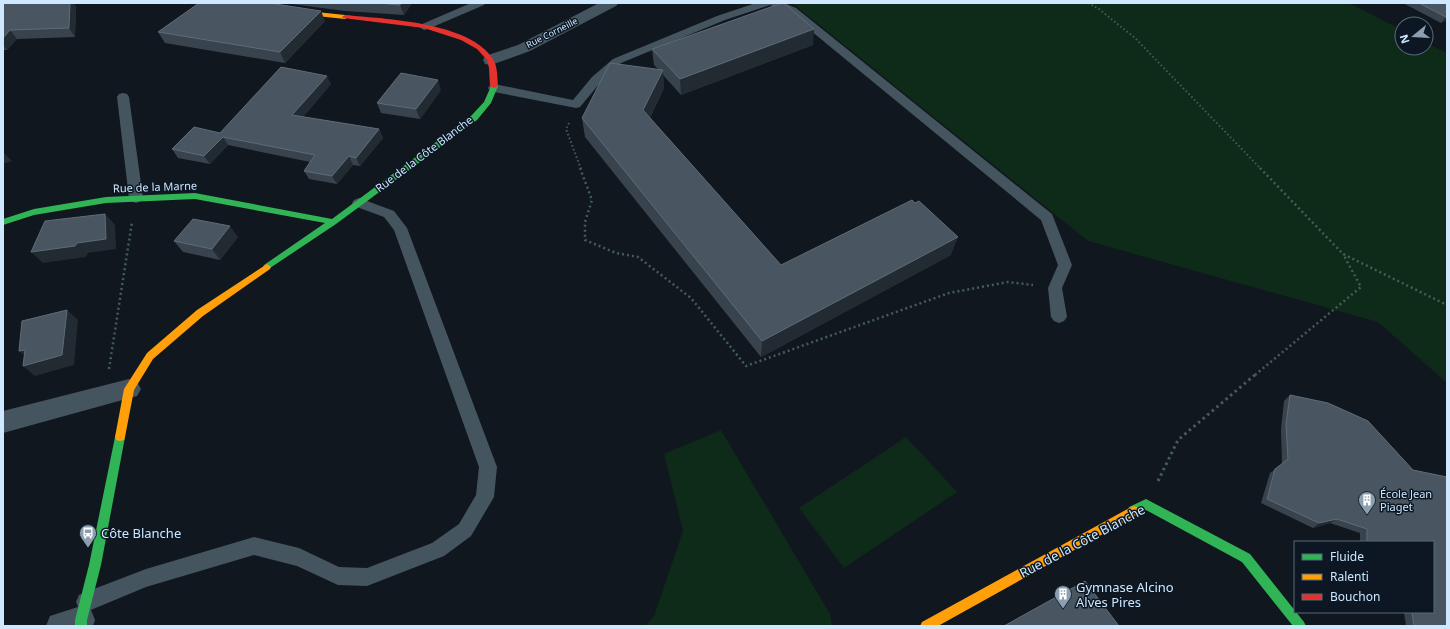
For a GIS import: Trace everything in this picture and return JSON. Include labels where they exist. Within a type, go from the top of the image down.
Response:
[{"type":"street","points":[[249,3],[288,11],[447,31],[480,47],[492,60],[494,88]]},
{"type":"street","name":"Rue Corneille","points":[[492,60],[524,48],[611,3]]},
{"type":"street","name":"Rue de la Côte Blanche","points":[[77,618],[104,520],[129,388],[150,356],[200,313],[333,222],[474,118],[487,103],[494,88]]},
{"type":"street","name":"Rue de la Marne","points":[[3,222],[34,212],[106,200],[195,196],[333,222]]},
{"type":"street","points":[[3,422],[129,388]]},
{"type":"street","name":"Rue de la Côte Blanche","points":[[926,626],[1146,504],[1246,558],[1300,626]]},
{"type":"lane","points":[[424,27],[480,3]]},
{"type":"lane","points":[[494,88],[576,104],[596,80],[617,61],[721,18],[767,3]]},
{"type":"lane","points":[[774,3],[792,10],[1047,218],[1066,265],[1055,288],[1059,316]]},
{"type":"lane","points":[[123,97],[136,198]]},
{"type":"lane","points":[[77,618],[146,578],[254,546],[299,557],[338,576],[367,577],[438,550],[465,530],[485,497],[488,467],[400,228],[389,214],[359,202]]},
{"type":"path","points":[[1088,3],[1099,9],[1135,38],[1342,254],[1361,287],[1178,440],[1146,504]]},
{"type":"path","points":[[576,104],[566,130],[592,200],[584,222],[586,240],[616,253],[638,257],[691,298],[746,366],[949,293],[1008,282],[1055,288]]},
{"type":"path","points":[[105,395],[136,198]]},
{"type":"path","points":[[1342,254],[1447,305]]},
{"type":"green space","points":[[792,3],[1349,3],[1394,26],[1394,56],[1434,56],[1434,47],[1447,53],[1447,383],[1378,322],[1088,241]]},
{"type":"green space","points":[[721,430],[830,614],[832,626],[645,626],[654,616],[683,531],[664,454]]},
{"type":"green space","points":[[906,437],[957,492],[844,568],[799,508]]},
{"type":"building","points":[[3,3],[70,3],[69,28],[10,30],[3,38]]},
{"type":"building","points":[[199,3],[269,3],[321,11],[280,52],[158,32]]},
{"type":"building","points":[[377,3],[401,3],[400,5]]},
{"type":"building","points":[[784,3],[814,29],[680,79],[652,49]]},
{"type":"building","points":[[1419,3],[1447,3],[1447,16],[1446,17]]},
{"type":"building","points":[[610,63],[663,70],[643,110],[781,265],[912,200],[915,203],[919,201],[958,237],[762,341],[582,118]]},
{"type":"building","points":[[281,67],[327,76],[292,115],[379,129],[356,158],[349,156],[332,176],[304,171],[315,155],[223,137],[204,156],[172,149],[194,127],[220,133]]},
{"type":"building","points":[[401,73],[438,80],[416,109],[377,103]]},
{"type":"building","points":[[105,214],[106,239],[77,243],[75,246],[31,252],[45,221]]},
{"type":"building","points":[[193,219],[230,226],[212,249],[174,241]]},
{"type":"building","points":[[67,310],[62,355],[23,366],[25,350],[19,351],[22,321]]},
{"type":"building","name":"École Jean Piaget","points":[[1290,395],[1328,403],[1368,421],[1413,470],[1447,477],[1447,626],[1414,626],[1412,613],[1434,613],[1434,541],[1367,541],[1367,529],[1337,519],[1319,523],[1267,499],[1275,469],[1288,459],[1286,424]]},
{"type":"building","points":[[1085,581],[1119,626],[1004,626]]},
{"type":"traffic: fast","points":[[267,267],[333,222],[474,118],[487,103],[494,86]]},
{"type":"traffic: fast","points":[[3,222],[34,212],[106,200],[195,196],[333,222]]},
{"type":"traffic: fast","points":[[81,626],[81,620],[95,565],[120,437]]},
{"type":"traffic: fast","points":[[1133,511],[1146,504],[1246,558],[1300,626]]},
{"type":"traffic: slow","points":[[249,3],[288,11],[345,17]]},
{"type":"traffic: slow","points":[[120,437],[129,389],[150,356],[200,313],[267,267]]},
{"type":"traffic: slow","points":[[926,626],[1133,511]]},
{"type":"traffic: jam","points":[[345,17],[424,26],[445,31],[464,38],[479,47],[490,59],[493,68],[494,86]]},
{"type":"place","name":"École Jean Piaget","points":[[1367,515]]},
{"type":"place","name":"Côte Blanche","points":[[88,548]]},
{"type":"place","name":"Gymnase Alcino Alves Pires","points":[[1063,609]]}]
